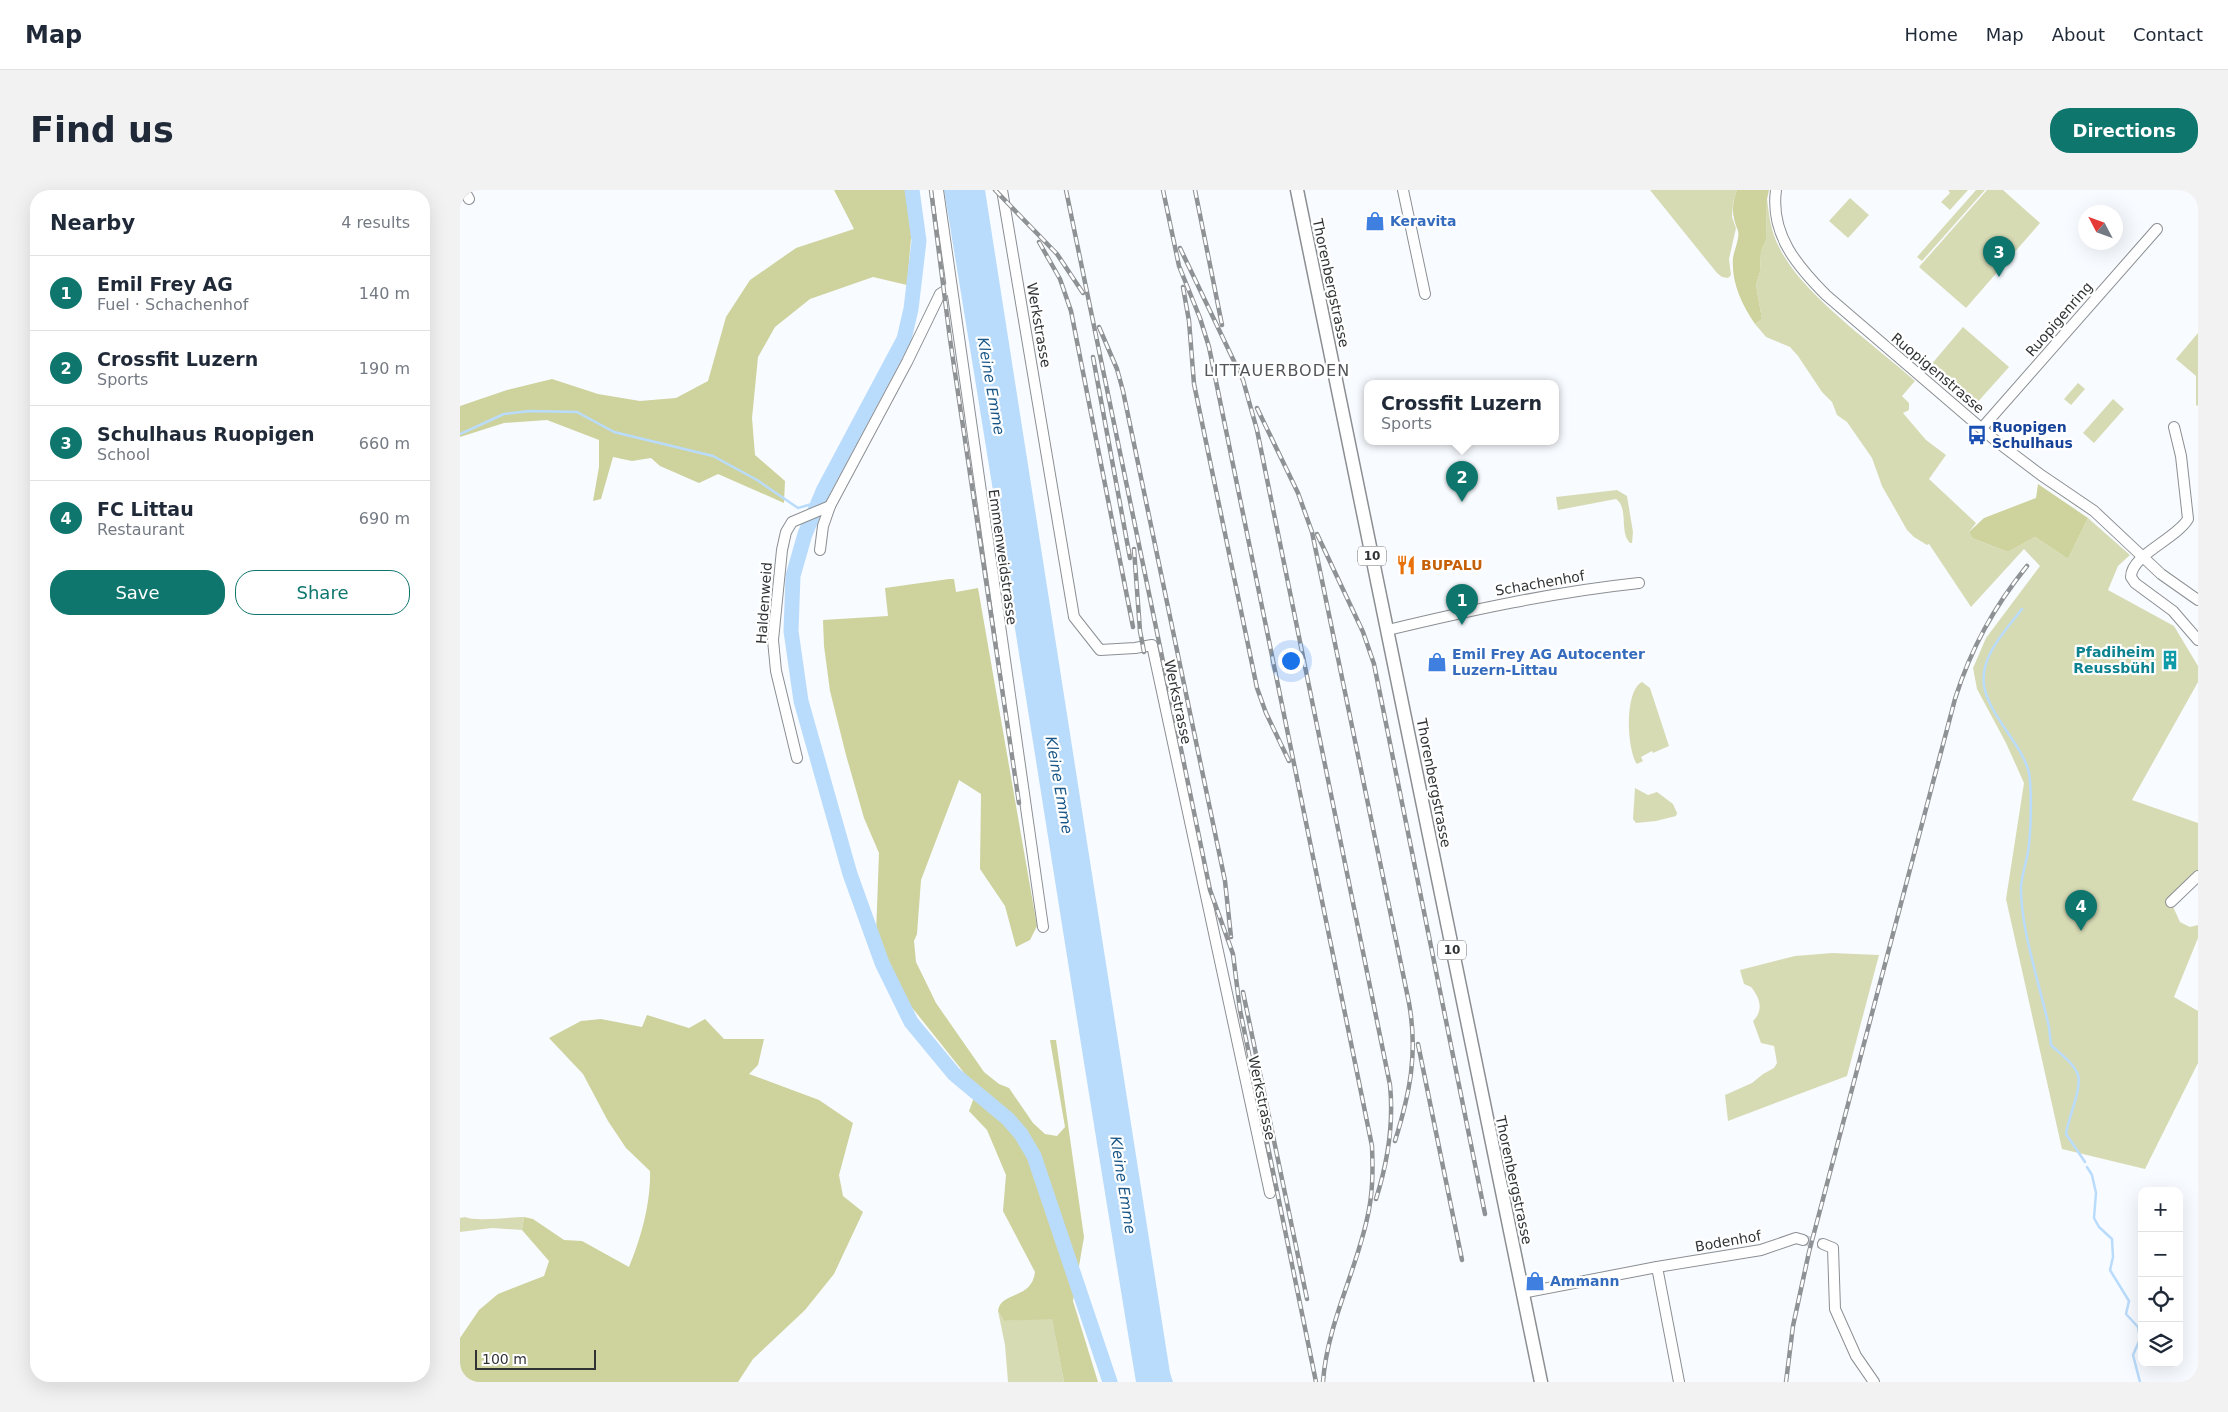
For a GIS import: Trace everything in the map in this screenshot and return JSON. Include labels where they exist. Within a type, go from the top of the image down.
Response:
[{"type":"main road","name":"Thorenbergstrasse","points":[[1297,190],[1541,1382]]},
{"type":"street","name":"Emmenweidstrasse","points":[[938,190],[1043,927]]},
{"type":"street","name":"Werkstrasse","points":[[1002,190],[1074,618],[1100,650],[1135,648],[1152,644],[1270,1193]]},
{"type":"street","points":[[1403,190],[1425,294]]},
{"type":"street","name":"Ruopigenstrasse","points":[[1776,190],[1776,213],[1781,237],[1802,271],[1833,302],[2033,470],[2094,511],[2143,558],[2175,585],[2198,600]]},
{"type":"street","name":"Ruopigenring","points":[[1982,428],[2157,229]]},
{"type":"street","points":[[820,550],[827,507],[907,362],[940,294],[951,287]]},
{"type":"street","points":[[2174,427],[2181,456],[2188,519],[2178,531],[2134,566],[2131,571],[2132,580],[2173,611],[2198,640]]},
{"type":"street","name":"Haldenweid","points":[[798,758],[776,671],[773,640],[786,532],[792,522],[827,507]]},
{"type":"street","name":"Schachenhof","points":[[1388,630],[1489,606],[1587,588],[1640,582]]},
{"type":"street","points":[[2171,902],[2198,876]]},
{"type":"street","name":"Bodenhof","points":[[1522,1293],[1657,1267],[1761,1250],[1796,1238],[1803,1240]]},
{"type":"street","points":[[1823,1244],[1833,1248],[1836,1309],[1856,1356],[1874,1382]]},
{"type":"street","points":[[1657,1267],[1679,1382]]},
{"type":"green space","points":[[834,190],[905,190],[913,215],[907,285],[873,277],[810,299],[775,327],[758,357],[752,418],[755,455],[785,481],[784,503],[718,474],[699,483],[660,466],[651,458],[632,461],[613,457],[601,499],[593,501],[599,467],[599,440],[547,420],[504,423],[460,437],[460,406],[507,390],[552,379],[598,394],[640,401],[676,398],[708,381],[726,317],[750,280],[796,248],[854,229]]},
{"type":"green space","points":[[1650,190],[1737,190],[1733,203],[1732,217],[1736,228],[1729,259],[1731,275],[1728,278],[1722,277],[1717,273]]},
{"type":"green space","points":[[1737,190],[1769,190],[1766,239],[1761,251],[1760,272],[1756,285],[1762,319],[1755,324],[1742,301],[1734,276],[1733,258],[1738,234],[1733,216],[1733,206]]},
{"type":"green space","points":[[1948,190],[1968,190],[1950,210],[1941,202],[1950,193]]},
{"type":"green space","points":[[1976,190],[1985,190],[1922,261],[1917,257]]},
{"type":"green space","points":[[1987,190],[2003,190],[2040,223],[1966,308],[1919,267]]},
{"type":"green space","points":[[1850,198],[1869,215],[1848,238],[1829,221]]},
{"type":"green space","points":[[1767,199],[1776,241],[1790,265],[1804,283],[1841,318],[1915,381],[1902,396],[1909,403],[1909,410],[1903,413],[1926,440],[1946,455],[1929,479],[1976,523],[1969,532],[1972,538],[2008,552],[2035,537],[2068,559],[2088,518],[2130,555],[2118,566],[2108,590],[2174,626],[2198,666],[2198,682],[2132,800],[2198,823],[2198,871],[2170,900],[2180,922],[2190,927],[2198,925],[2198,938],[2174,997],[2198,1011],[2198,1063],[2145,1169],[2062,1149],[2006,899],[2024,783],[2006,743],[1977,689],[1973,668],[1986,638],[2040,566],[2024,549],[1971,607],[1929,544],[1927,545],[1914,537],[1907,530],[1882,486],[1872,458],[1847,422],[1837,415],[1832,402],[1822,392],[1790,347],[1766,337],[1755,324],[1762,319],[1756,285],[1760,272],[1761,251],[1766,238]]},
{"type":"green space","points":[[1963,327],[2009,367],[1975,405],[1930,366]]},
{"type":"green space","points":[[2198,333],[2198,406],[2196,405],[2196,376],[2176,359]]},
{"type":"green space","points":[[2078,383],[2085,389],[2071,405],[2064,399]]},
{"type":"green space","points":[[2113,399],[2124,409],[2094,443],[2083,433]]},
{"type":"green space","points":[[2038,484],[2088,518],[2068,559],[2035,537],[2008,552],[1972,538],[1969,532],[1984,518],[2036,498]]},
{"type":"green space","points":[[1617,490],[1627,496],[1633,532],[1632,543],[1630,543],[1625,533],[1622,508],[1616,499],[1558,510],[1556,497]]},
{"type":"green space","points":[[954,579],[956,592],[978,588],[1037,926],[1030,940],[1016,947],[1005,906],[980,869],[981,794],[959,780],[921,880],[917,934],[914,941],[916,962],[936,1003],[984,1072],[999,1084],[1009,1088],[1033,1123],[1045,1134],[1057,1136],[1065,1127],[1050,1040],[1056,1040],[1084,1237],[1073,1301],[1098,1382],[1064,1382],[1052,1319],[1004,1321],[998,1311],[1004,1300],[1028,1287],[1033,1281],[1035,1272],[1003,1211],[1006,1175],[987,1130],[969,1111],[977,1089],[906,1000],[876,934],[879,853],[864,818],[830,691],[824,646],[823,620],[888,616],[885,588]]},
{"type":"green space","points":[[1642,682],[1650,688],[1669,746],[1653,753],[1652,751],[1641,757],[1643,761],[1637,764],[1631,746],[1629,721],[1632,697],[1636,687]]},
{"type":"green space","points":[[1635,788],[1648,795],[1657,792],[1673,804],[1677,813],[1676,816],[1636,823],[1633,819]]},
{"type":"green space","points":[[1832,953],[1879,955],[1847,1076],[1728,1121],[1725,1095],[1752,1083],[1774,1068],[1777,1063],[1774,1046],[1761,1043],[1753,1021],[1759,1013],[1760,1004],[1757,995],[1751,987],[1744,984],[1740,970],[1795,956]]},
{"type":"green space","points":[[647,1015],[689,1028],[705,1019],[724,1039],[764,1039],[758,1065],[749,1074],[819,1100],[853,1123],[839,1175],[843,1196],[863,1212],[834,1274],[805,1310],[753,1359],[738,1382],[460,1382],[460,1338],[479,1310],[498,1294],[544,1276],[549,1261],[522,1230],[524,1217],[533,1219],[564,1240],[582,1241],[629,1267],[644,1220],[649,1195],[650,1171],[626,1148],[608,1121],[583,1074],[549,1038],[581,1021],[601,1019],[642,1027]]},
{"type":"green space","points":[[524,1217],[522,1230],[492,1228],[460,1232],[460,1218],[485,1219]]},
{"type":"green space","points":[[998,1311],[1004,1321],[1052,1318],[1064,1382],[1008,1382],[1005,1345]]},
{"type":"water","name":"Kleine Emme","points":[[944,190],[985,190],[1170,1373],[1173,1382],[1136,1382]]},
{"type":"waterway","points":[[912,190],[919,241],[911,309],[904,339],[824,489],[805,534],[793,576],[791,631],[801,701],[850,874],[882,963],[911,1022],[954,1074],[1008,1119],[1021,1134],[1034,1156],[1110,1382]]},
{"type":"waterway","points":[[460,434],[504,414],[530,411],[577,412],[614,432],[713,456],[757,480],[798,508],[819,502]]},
{"type":"waterway","points":[[2022,609],[1995,644],[1986,664],[1984,685],[1998,719],[2026,762],[2029,773],[2031,801],[2030,834],[2021,886],[2024,920],[2049,1027],[2051,1045],[2070,1062],[2078,1075],[2078,1088],[2066,1134],[2085,1162]]},
{"type":"waterway","points":[[2087,1167],[2092,1175],[2096,1193],[2094,1218],[2099,1227],[2112,1239],[2113,1257],[2110,1270],[2129,1301],[2126,1314],[2138,1327],[2140,1339],[2133,1355],[2140,1382]]},
{"type":"tunnel","points":[[1803,1240],[1823,1244]]},
{"type":"railway","points":[[931,190],[950,339],[1019,803]]},
{"type":"railway","points":[[995,190],[1057,254],[1083,293]]},
{"type":"railway","points":[[1066,190],[1210,890],[1233,954],[1240,1010],[1316,1382]]},
{"type":"railway","points":[[1163,190],[1179,266],[1200,318],[1209,347],[1372,1146],[1372,1182],[1369,1210],[1356,1260],[1330,1340],[1323,1382]]},
{"type":"railway","points":[[1195,190],[1222,325]]},
{"type":"railway","points":[[1039,242],[1060,279],[1071,311],[1133,627]]},
{"type":"railway","points":[[1180,248],[1243,380],[1257,430],[1390,1085],[1389,1143],[1376,1199]]},
{"type":"railway","points":[[1183,287],[1189,321],[1194,384],[1257,688],[1266,713],[1289,761]]},
{"type":"railway","points":[[1099,327],[1117,369],[1123,391],[1225,881],[1231,937]]},
{"type":"railway","points":[[1093,357],[1130,558]]},
{"type":"railway","points":[[1257,408],[1298,493],[1312,532],[1409,1003],[1413,1039],[1411,1073],[1405,1106],[1395,1141]]},
{"type":"railway","points":[[1317,534],[1363,632],[1374,664],[1485,1214]]},
{"type":"railway","points":[[1134,549],[1140,631],[1144,652]]},
{"type":"railway","points":[[1786,1382],[1793,1326],[1809,1252],[1955,699],[1976,645],[2004,597],[2027,566]]},
{"type":"railway","points":[[1243,992],[1307,1299]]},
{"type":"railway","points":[[1418,1044],[1462,1260]]},
{"type":"place","name":"Keravita","points":[[1375,221]]},
{"type":"place","name":"Schulhaus Ruopigen","points":[[1999,277]]},
{"type":"place","name":"Ruopigen Schulhaus","points":[[1977,435]]},
{"type":"place","name":"Crossfit Luzern","points":[[1462,502]]},
{"type":"place","name":"BUPALU","points":[[1406,565]]},
{"type":"place","name":"Emil Frey AG","points":[[1462,625]]},
{"type":"place","name":"Pfadiheim Reussbühl","points":[[2170,660]]},
{"type":"place","name":"Emil Frey AG Autocenter Luzern-Littau","points":[[1437,662]]},
{"type":"place","name":"FC Littau","points":[[2081,931]]},
{"type":"place","name":"Ammann","points":[[1535,1281]]},
{"type":"district","name":"LITTAUERBODEN","points":[[1277,370]]}]
